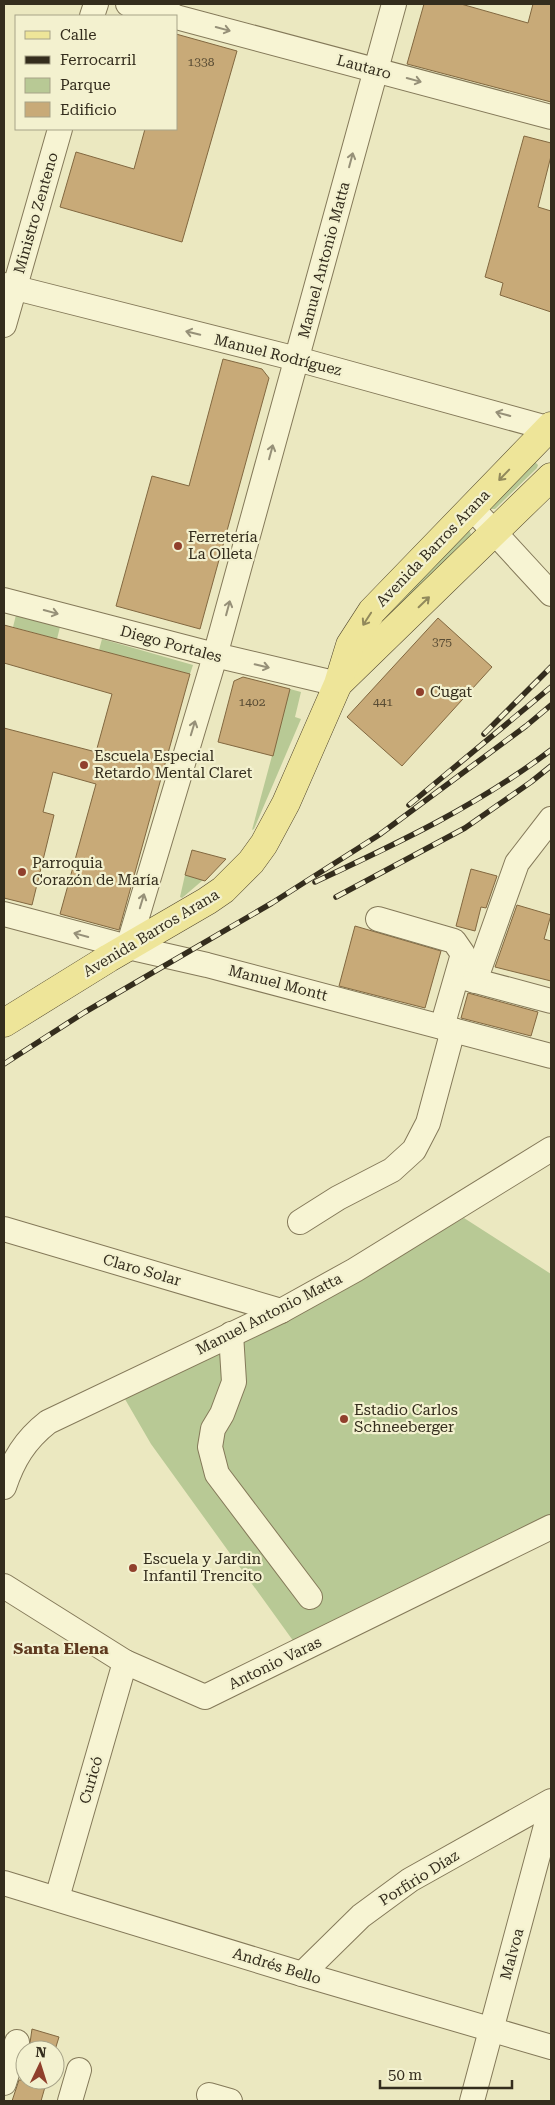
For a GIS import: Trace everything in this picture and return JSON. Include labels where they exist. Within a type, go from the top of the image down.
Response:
[{"type":"main road","name":"Avenida Barros Arana","points":[[4,1023],[207,901],[223,890],[251,862],[275,826],[338,684],[350,645],[372,611],[551,427]]},
{"type":"main road","name":"Avenida Barros Arana","points":[[338,684],[551,476]]},
{"type":"street","name":"Lautaro","points":[[128,4],[171,15]]},
{"type":"street","name":"Manuel Antonio Matta","points":[[128,948],[215,655],[394,4]]},
{"type":"street","name":"Lautaro","points":[[178,17],[551,117]]},
{"type":"street","name":"Ministro Zenteno","points":[[4,325],[9,287],[60,130]]},
{"type":"street","name":"Manuel Rodríguez","points":[[9,287],[297,359],[551,427]]},
{"type":"street","points":[[472,508],[551,594]]},
{"type":"street","name":"Diego Portales","points":[[4,600],[215,655],[338,684]]},
{"type":"street","points":[[300,1222],[338,1198],[392,1170],[414,1150],[428,1123],[448,1028],[466,978],[517,863],[551,819]]},
{"type":"street","name":"Manuel Montt","points":[[4,914],[128,948],[207,964],[551,1056]]},
{"type":"street","points":[[378,919],[454,941],[463,954],[466,978]]},
{"type":"street","points":[[466,978],[551,1001]]},
{"type":"street","name":"Manuel Antonio Matta","points":[[4,1487],[10,1468],[24,1444],[48,1422],[281,1311],[355,1270],[551,1149]]},
{"type":"street","name":"Claro Solar","points":[[4,1229],[281,1311]]},
{"type":"street","points":[[231,1334],[234,1382],[214,1429],[210,1447],[217,1474],[310,1597]]},
{"type":"street","name":"Antonio Varas","points":[[4,1586],[125,1662],[205,1697],[551,1527]]},
{"type":"street","name":"Curicó","points":[[57,1898],[125,1662]]},
{"type":"street","name":"Porfirio Díaz","points":[[302,1974],[361,1916],[410,1880],[551,1801]]},
{"type":"street","name":"Malvoa","points":[[472,2101],[551,1807]]},
{"type":"street","name":"Andrés Bello","points":[[4,1883],[302,1974],[551,2047]]},
{"type":"street","points":[[4,2083],[15,2045]]},
{"type":"street","points":[[70,2101],[79,2070]]},
{"type":"green space","points":[[529,462],[535,462],[538,465],[537,468],[495,509],[490,509],[489,505]]},
{"type":"green space","points":[[469,530],[471,534],[470,541],[361,651],[377,615]]},
{"type":"green space","points":[[16,615],[60,627],[57,639],[13,627]]},
{"type":"green space","points":[[102,639],[193,665],[190,674],[99,650]]},
{"type":"green space","points":[[290,689],[301,692],[295,717],[301,719],[252,830]]},
{"type":"green space","points":[[185,875],[203,880],[182,898],[180,897]]},
{"type":"green space","name":"Estadio Carlos Schneeberger","points":[[464,1218],[551,1274],[551,1515],[294,1642],[151,1444],[122,1394],[292,1313]]},
{"type":"building","points":[[424,4],[461,4],[528,23],[533,4],[551,4],[551,102],[407,64]]},
{"type":"building","points":[[178,35],[237,51],[182,242],[60,207],[76,152],[134,169],[145,130],[178,130]]},
{"type":"building","points":[[524,136],[551,143],[551,156],[538,207],[551,211],[551,312],[500,295],[503,283],[485,277]]},
{"type":"building","name":"Ferretería La Olleta","points":[[223,359],[262,369],[269,378],[200,629],[116,606],[152,476],[189,486]]},
{"type":"building","name":"Cugat","points":[[438,618],[492,667],[402,766],[347,717]]},
{"type":"building","name":"Escuela Especial Retardo Mental Claret","points":[[4,625],[190,674],[119,930],[60,914],[96,784],[53,772],[43,812],[54,815],[32,905],[4,898],[4,728],[96,752],[112,694],[4,663]]},
{"type":"building","points":[[243,677],[290,689],[273,756],[218,742],[234,681]]},
{"type":"building","points":[[192,850],[226,859],[205,881],[185,875]]},
{"type":"building","points":[[471,869],[497,876],[486,908],[481,907],[475,931],[456,926]]},
{"type":"building","points":[[517,905],[551,915],[544,939],[551,941],[551,981],[495,967]]},
{"type":"building","points":[[355,926],[441,951],[425,1008],[339,986]]},
{"type":"building","points":[[468,993],[538,1012],[531,1036],[461,1018]]},
{"type":"building","points":[[32,2029],[59,2037],[58,2040],[30,2040]]},
{"type":"building","points":[[16,2090],[44,2090],[41,2101],[12,2101]]},
{"type":"railway","points":[[484,734],[551,667]]},
{"type":"railway","points":[[409,805],[551,687]]},
{"type":"railway","points":[[4,1064],[85,1012],[272,903],[379,835],[526,726],[551,705]]},
{"type":"railway","points":[[315,882],[407,838],[466,806],[495,789],[551,750]]},
{"type":"railway","points":[[336,897],[465,828],[551,766]]},
{"type":"place","name":"Ferretería La Olleta","points":[[178,546]]},
{"type":"place","name":"Cugat","points":[[420,692]]},
{"type":"place","name":"Escuela Especial Retardo Mental Claret","points":[[84,765]]},
{"type":"place","name":"Parroquia Corazón de María","points":[[22,872]]},
{"type":"place","name":"Estadio Carlos Schneeberger","points":[[344,1419]]},
{"type":"place","name":"Escuela y Jardin Infantil Trencito","points":[[133,1568]]},
{"type":"district","name":"Santa Elena","points":[[61,1648]]}]
